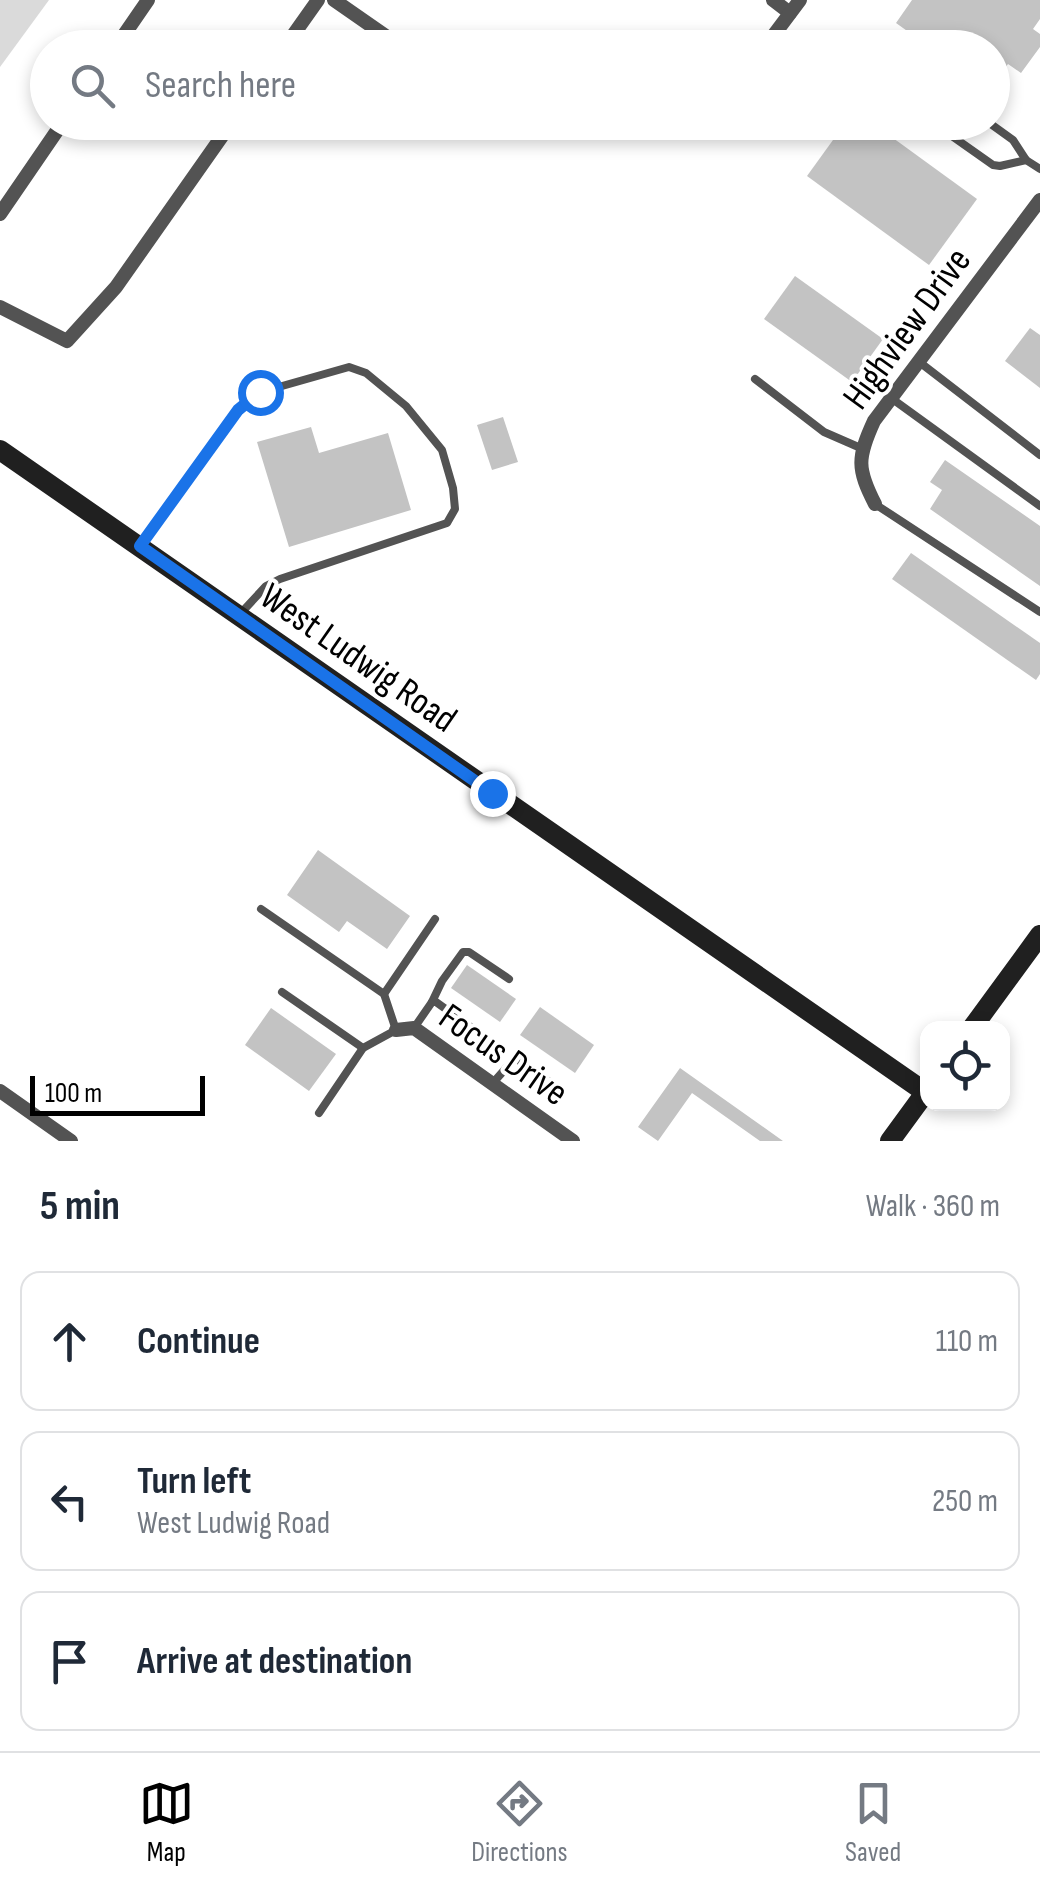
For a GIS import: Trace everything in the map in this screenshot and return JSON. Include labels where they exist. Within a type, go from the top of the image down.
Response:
[{"type":"main road","name":"West Ludwig Road","points":[[0,450],[920,1086]]},
{"type":"main road","points":[[977,1021],[1040,935]]},
{"type":"main road","points":[[890,1141],[920,1098]]},
{"type":"street","points":[[127,30],[148,0]]},
{"type":"street","points":[[297,30],[318,0]]},
{"type":"street","points":[[334,0],[378,30]]},
{"type":"street","points":[[772,0],[795,6],[777,30]]},
{"type":"street","points":[[0,214],[51,140]]},
{"type":"street","points":[[0,307],[67,341],[116,287],[219,140]]},
{"type":"street","name":"Highview Drive","points":[[876,504],[862,478],[863,449],[874,422],[1040,200]]},
{"type":"street","name":"Focus Drive","points":[[396,1030],[414,1028],[573,1141]]},
{"type":"street","points":[[0,1091],[72,1141]]},
{"type":"lane","points":[[1010,138],[1026,160],[1040,169]]},
{"type":"lane","points":[[957,140],[993,166],[1026,160]]},
{"type":"lane","points":[[918,361],[1040,455]]},
{"type":"lane","points":[[140,546],[238,410],[260,392],[349,367],[366,373],[406,406],[442,450],[455,510],[447,523],[280,579],[266,586],[240,616]]},
{"type":"lane","points":[[755,379],[824,432],[863,449]]},
{"type":"lane","points":[[891,398],[1040,506]]},
{"type":"lane","points":[[876,504],[1040,612]]},
{"type":"lane","points":[[261,909],[384,994],[396,1030],[364,1048],[319,1113]]},
{"type":"lane","points":[[384,994],[435,918]]},
{"type":"lane","points":[[414,1028],[463,952],[469,952],[509,979]]},
{"type":"lane","points":[[282,992],[364,1048]]},
{"type":"lane","points":[[432,1002],[486,1038]]},
{"type":"lane","points":[[492,1084],[515,1058],[560,1088]]},
{"type":"shaded area","points":[[0,0],[49,0],[0,67]]},
{"type":"building","points":[[912,0],[1040,0],[1040,19],[1033,29],[1040,34],[1040,47],[1021,73],[1010,65],[1010,30],[906,30],[896,23]]},
{"type":"building","points":[[833,140],[896,140],[977,199],[929,265],[807,176]]},
{"type":"building","points":[[795,276],[883,339],[852,382],[764,319]]},
{"type":"building","points":[[1030,328],[1040,335],[1040,388],[1005,361]]},
{"type":"building","points":[[503,417],[518,462],[492,470],[477,425]]},
{"type":"building","points":[[311,427],[319,453],[388,433],[411,510],[289,547],[257,442]]},
{"type":"building","points":[[945,460],[1040,526],[1040,586],[930,509],[942,490],[930,482]]},
{"type":"building","points":[[911,553],[1040,643],[1040,674],[1036,680],[892,579]]},
{"type":"building","points":[[318,850],[410,916],[387,949],[347,921],[339,932],[287,895]]},
{"type":"building","points":[[467,965],[516,999],[500,1022],[451,988]]},
{"type":"building","points":[[540,1007],[594,1045],[575,1073],[520,1035]]},
{"type":"building","points":[[271,1008],[336,1054],[309,1091],[245,1045]]},
{"type":"building","points":[[680,1068],[783,1141],[760,1141],[692,1093],[658,1141],[638,1127]]},
{"type":"route","points":[[260,392],[238,410],[140,546],[492,793]]}]
